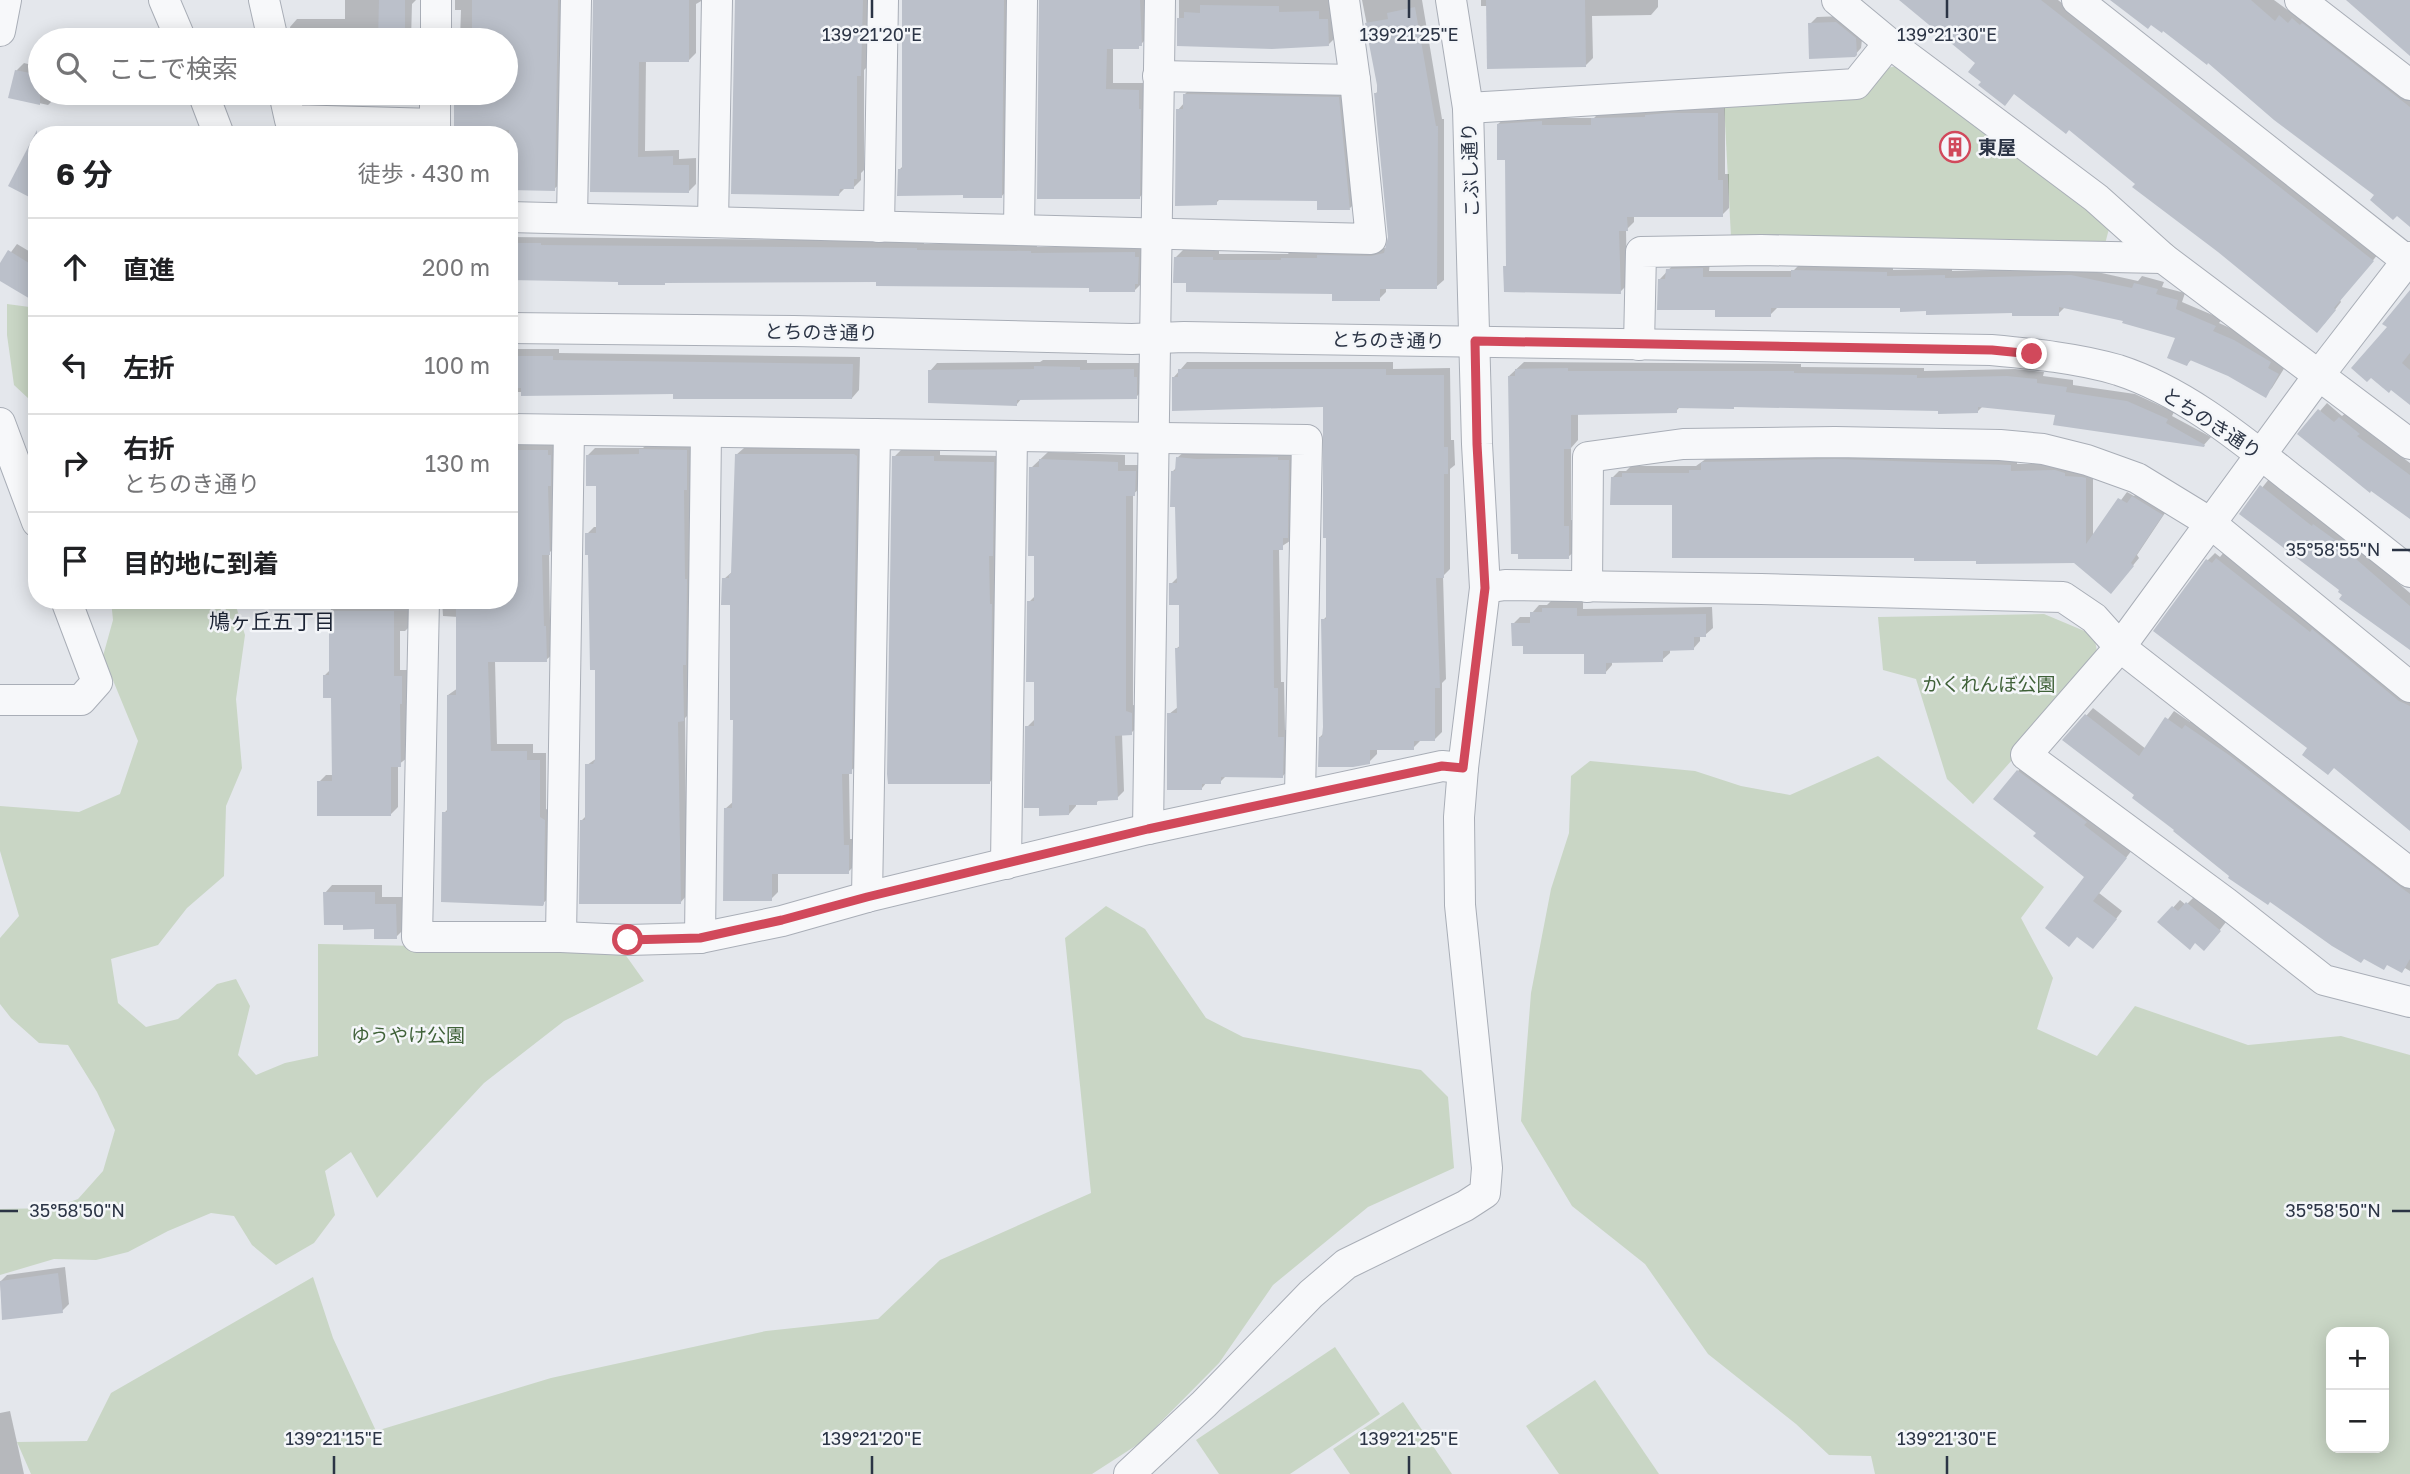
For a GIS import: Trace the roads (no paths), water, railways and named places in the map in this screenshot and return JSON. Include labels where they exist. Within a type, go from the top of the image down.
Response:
[{"type":"street","points":[[0,31],[6,0]]},
{"type":"street","points":[[164,0],[176,28]]},
{"type":"street","points":[[264,0],[270,28]]},
{"type":"street","points":[[436,0],[436,28]]},
{"type":"street","points":[[572,218],[576,0]]},
{"type":"street","points":[[713,222],[718,0]]},
{"type":"street","points":[[879,226],[883,0]]},
{"type":"street","points":[[1018,230],[1022,0]]},
{"type":"street","points":[[1148,829],[1160,0]]},
{"type":"street","points":[[518,217],[1371,239],[1344,0]]},
{"type":"street","name":"こぶし通り","points":[[1129,1474],[1204,1404],[1311,1293],[1346,1264],[1465,1206],[1485,1193],[1487,1168],[1460,905],[1459,817],[1485,588],[1477,444],[1468,108],[1451,0]]},
{"type":"street","points":[[1836,0],[2096,198],[2163,258],[2410,444]]},
{"type":"street","points":[[2077,0],[2409,260],[2209,522],[2120,647],[2026,755],[2225,902],[2324,980],[2410,1002]]},
{"type":"street","points":[[2300,0],[2410,85]]},
{"type":"street","points":[[1468,108],[1856,84],[1889,43]]},
{"type":"street","points":[[1158,76],[1355,80]]},
{"type":"street","points":[[208,105],[216,126]]},
{"type":"street","points":[[286,105],[289,120],[386,126]]},
{"type":"street","points":[[435,105],[435,126]]},
{"type":"street","points":[[1639,345],[1642,252],[1761,250],[2163,258]]},
{"type":"street","name":"とちのき通り","points":[[518,328],[1992,350],[2064,358],[2117,370],[2196,408],[2260,454],[2410,572]]},
{"type":"street","points":[[0,423],[28,498]]},
{"type":"street","points":[[518,429],[1307,440],[1300,795]]},
{"type":"street","points":[[561,937],[569,430]]},
{"type":"street","points":[[700,938],[706,432]]},
{"type":"street","points":[[867,897],[874,434]]},
{"type":"street","points":[[1006,864],[1012,436]]},
{"type":"street","points":[[1587,587],[1588,457],[1683,444],[1835,442],[2000,445],[2043,449],[2087,460],[2137,478],[2209,522],[2410,687]]},
{"type":"street","points":[[1485,588],[1505,585],[2063,597],[2094,618],[2120,647],[2410,873]]},
{"type":"street","points":[[0,700],[81,701],[97,682],[69,609]]},
{"type":"street","points":[[424,609],[417,937],[628,940],[700,938],[1148,829],[1300,795],[1442,766],[1463,768]]},
{"type":"place","name":"東屋","points":[[1955,147]]},
{"type":"district","name":"鳩ヶ丘五丁目","points":[[272,622]]},
{"type":"park label","name":"かくれんぼ公園","points":[[1989,684]]},
{"type":"park label","name":"ゆうやけ公園","points":[[408,1035]]}]
